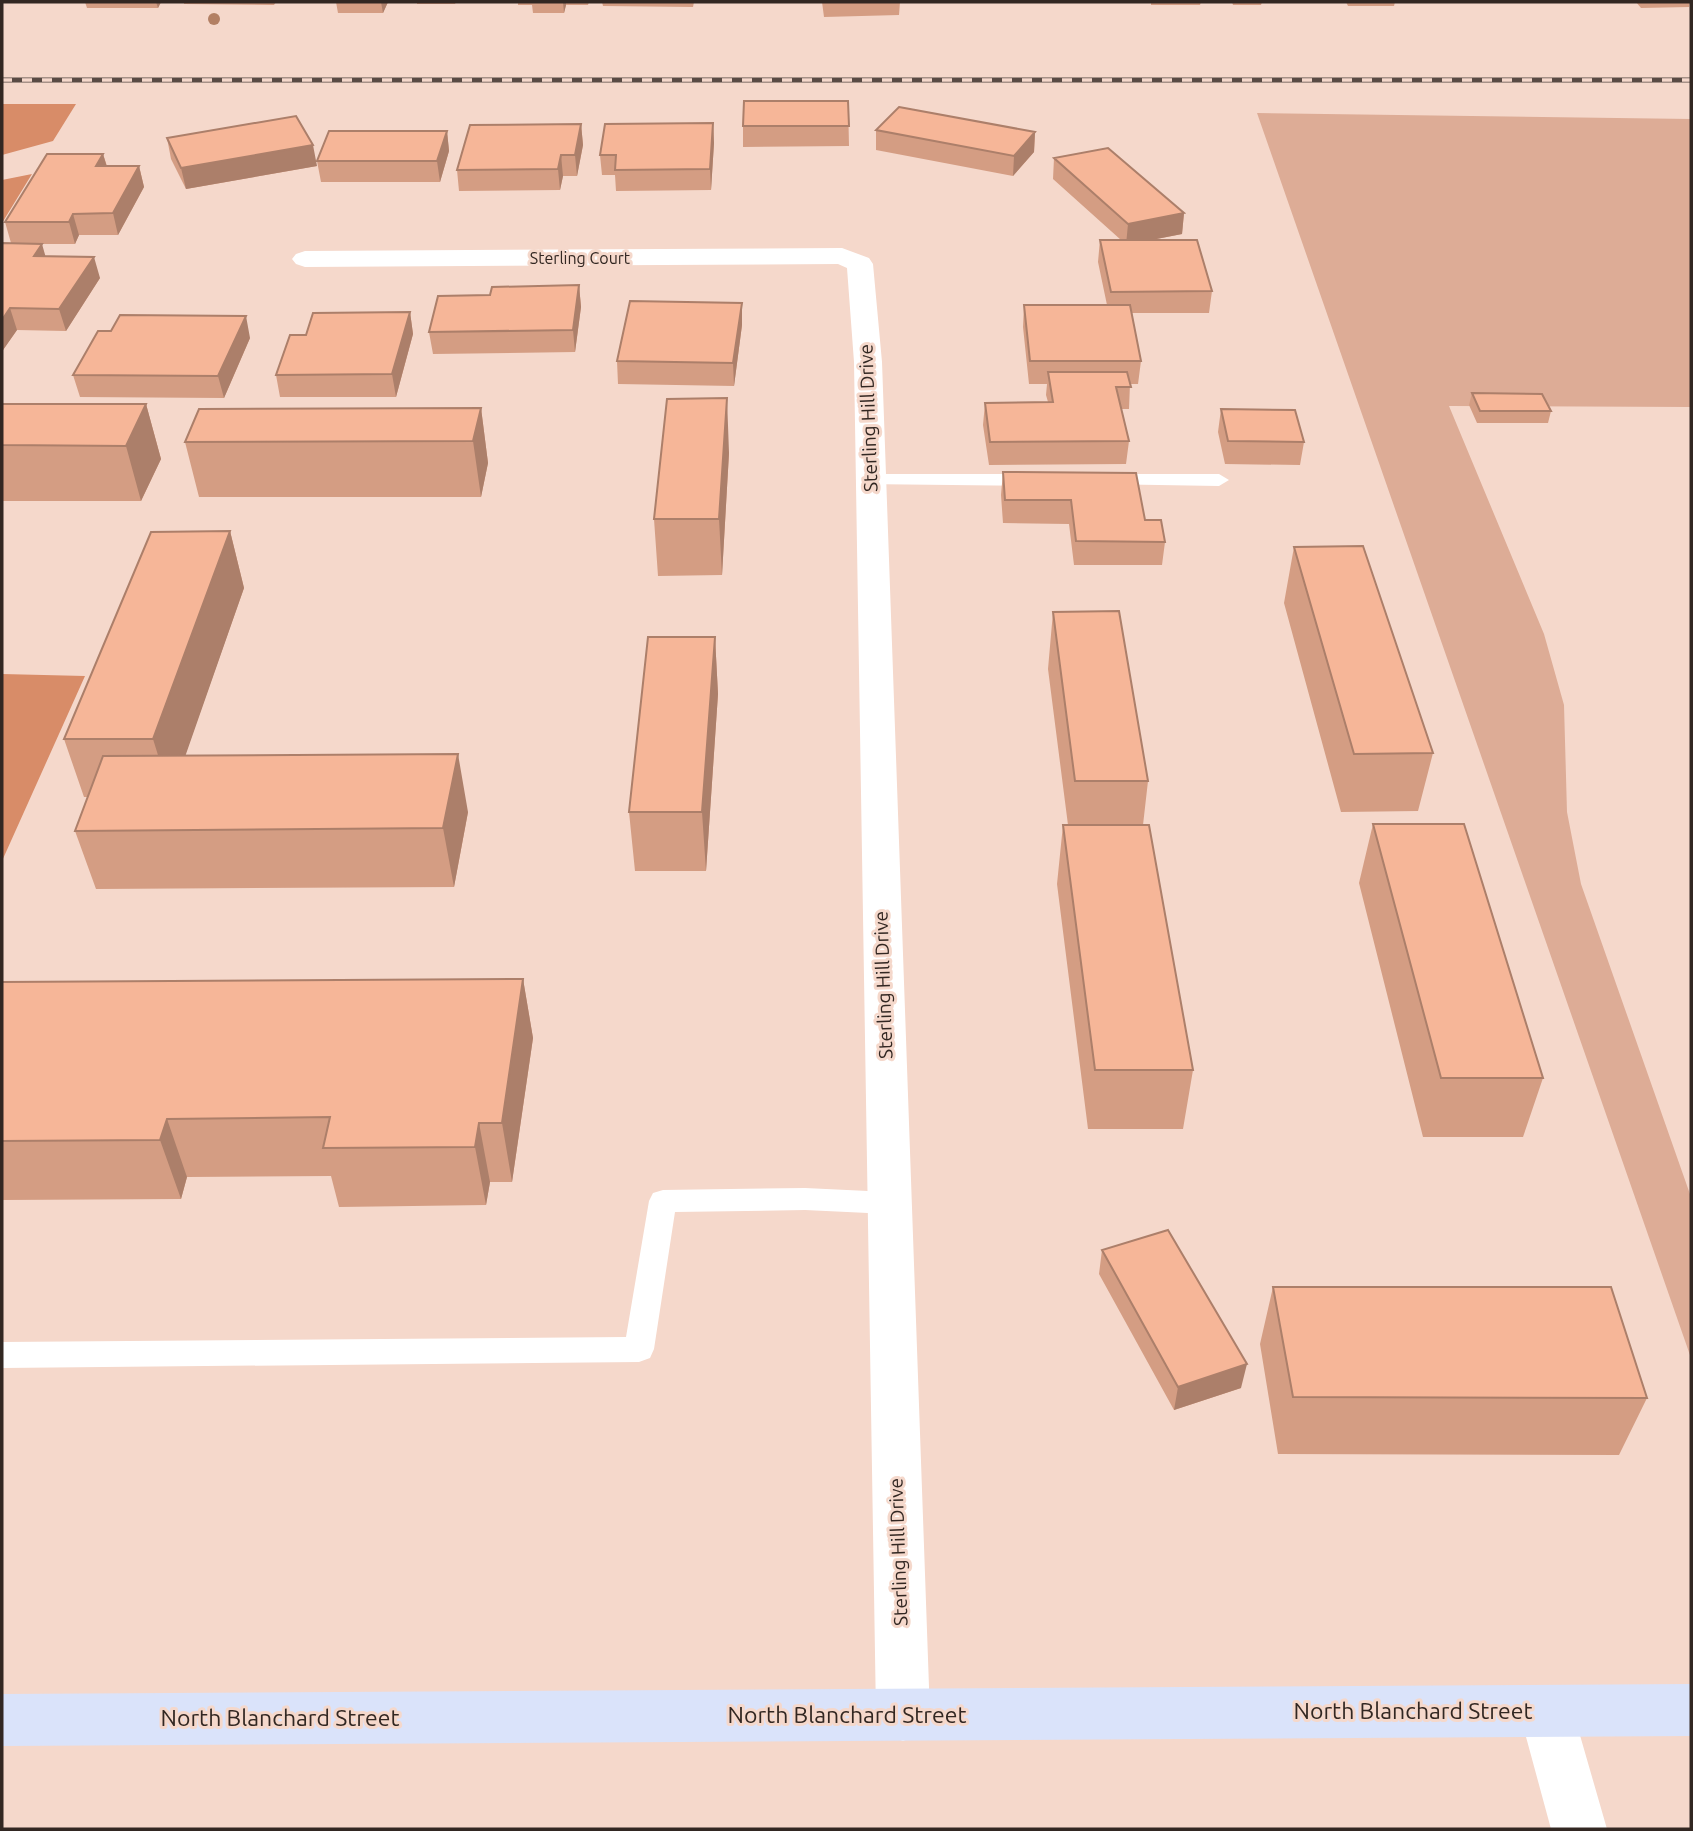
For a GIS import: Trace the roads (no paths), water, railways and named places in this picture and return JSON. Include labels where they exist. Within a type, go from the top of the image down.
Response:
[{"type":"street","name":"Sterling Court","points":[[305,259],[842,256],[853,259]]},
{"type":"street","name":"Sterling Hill Drive","points":[[853,259],[860,264],[868,362],[902,1715]]},
{"type":"street","name":"North Blanchard Street","points":[[2,1720],[1691,1710]]},
{"type":"street","points":[[1546,1711],[1579,1829]]},
{"type":"lane","points":[[869,480],[1054,480]]},
{"type":"lane","points":[[1081,480],[1219,480]]},
{"type":"lane","points":[[2,1355],[639,1349],[663,1201],[805,1199],[889,1203]]},
{"type":"railway","points":[[2,80],[1691,80]]}]
